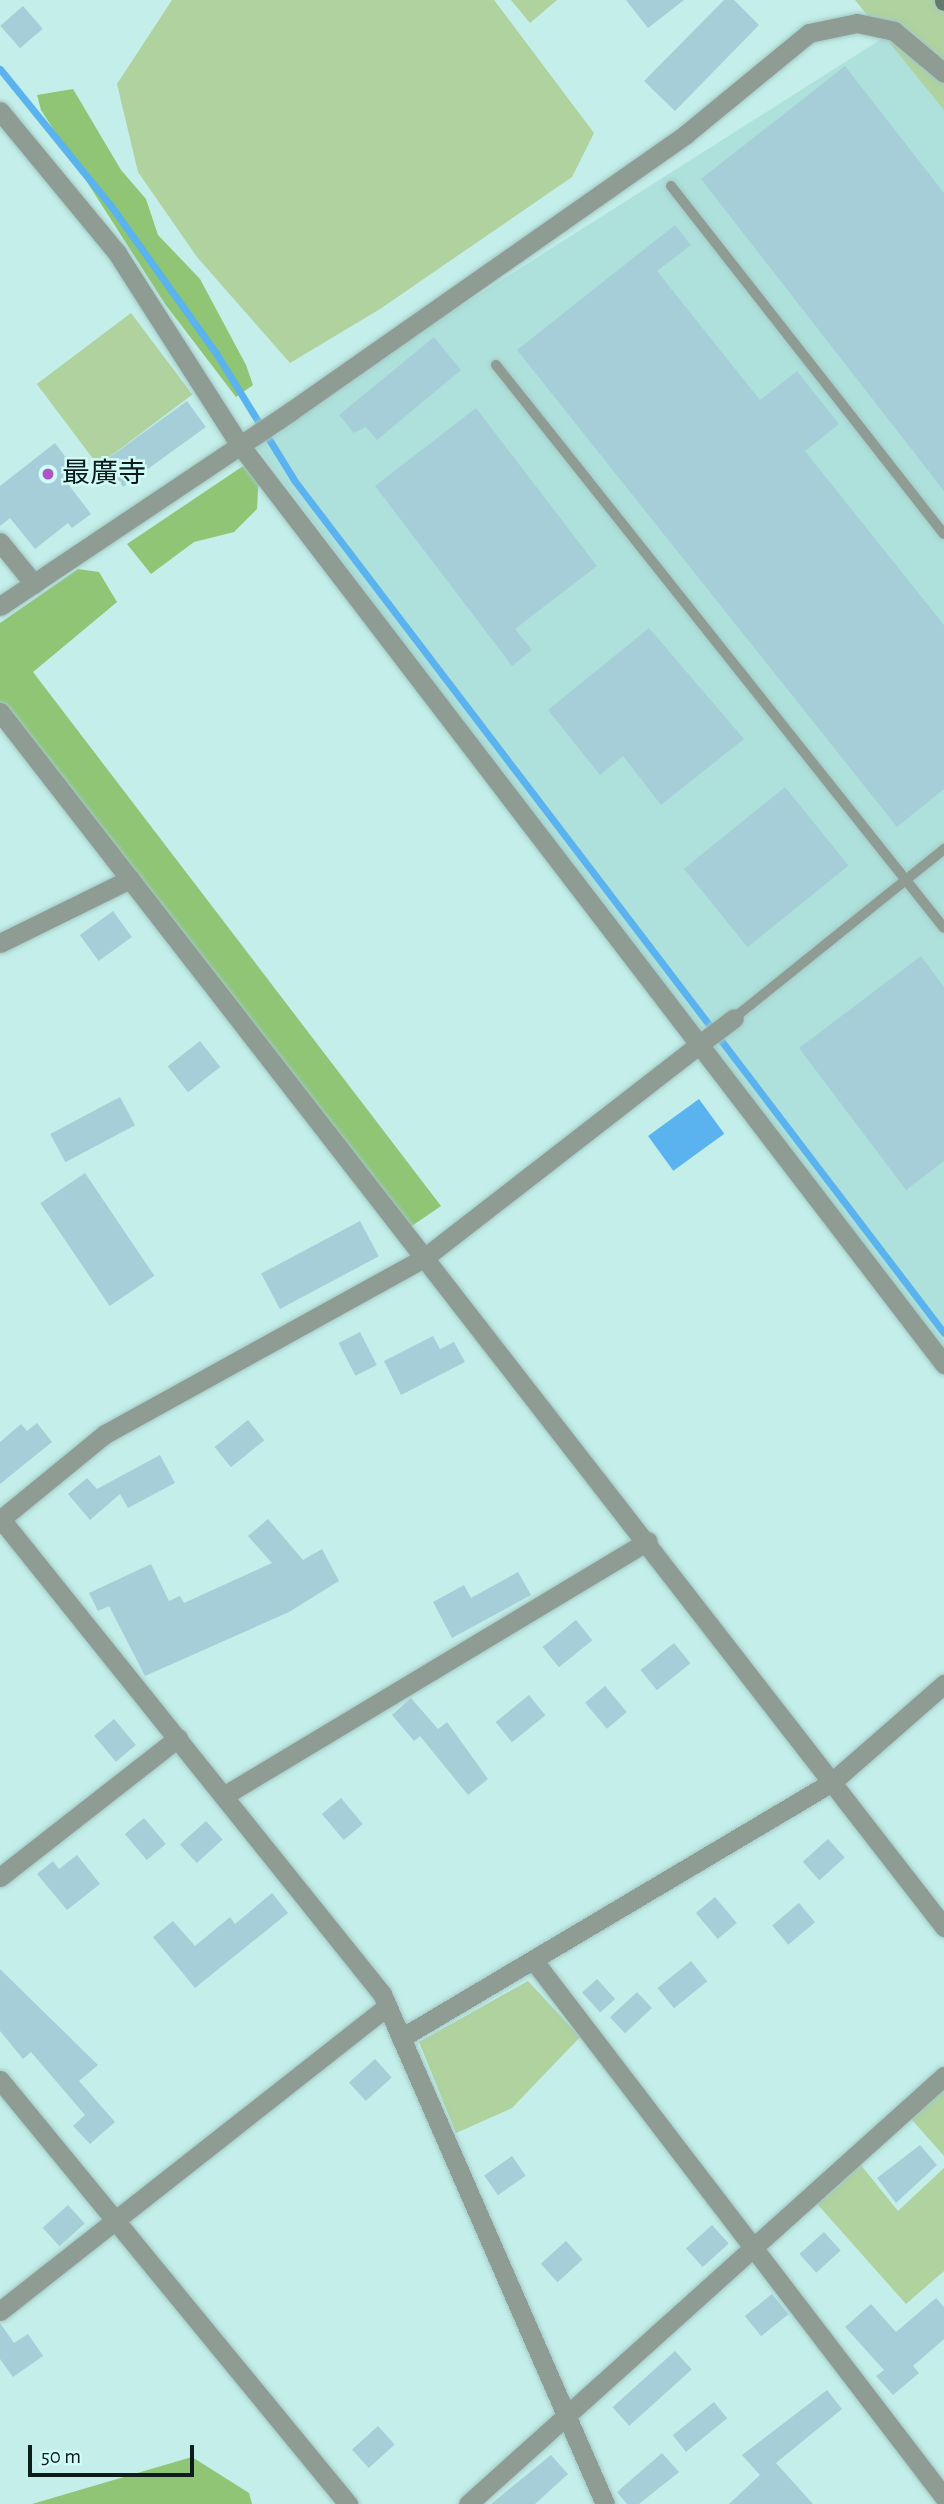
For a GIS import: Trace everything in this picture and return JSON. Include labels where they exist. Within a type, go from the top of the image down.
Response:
[{"type":"street","points":[[0,606],[291,411],[685,134],[809,33],[857,23],[894,32],[944,73]]},
{"type":"street","points":[[0,111],[117,253],[246,442],[944,1364]]},
{"type":"street","points":[[0,542],[34,584]]},
{"type":"street","points":[[0,712],[424,1258],[648,1541],[944,1927]]},
{"type":"street","points":[[0,943],[130,879]]},
{"type":"street","points":[[605,2504],[565,2418],[387,2006],[342,1937],[0,1518],[106,1434],[424,1258],[734,1018]]},
{"type":"street","points":[[225,1795],[648,1541]]},
{"type":"street","points":[[401,2038],[832,1782],[944,1684]]},
{"type":"street","points":[[0,1877],[177,1738]]},
{"type":"street","points":[[534,1961],[757,2246],[944,2497]]},
{"type":"street","points":[[0,2311],[387,2006]]},
{"type":"street","points":[[468,2504],[944,2076]]},
{"type":"street","points":[[0,2080],[348,2504]]},
{"type":"lane","points":[[671,186],[944,534]]},
{"type":"lane","points":[[496,365],[944,928]]},
{"type":"lane","points":[[734,1018],[944,849]]},
{"type":"shaded area","points":[[894,31],[944,58],[944,1364],[251,439]]},
{"type":"green space","points":[[172,0],[494,0],[594,133],[572,177],[380,309],[290,363],[197,257],[138,172],[117,84]]},
{"type":"green space","points":[[511,0],[557,0],[530,23]]},
{"type":"green space","points":[[855,0],[944,0],[944,110]]},
{"type":"green space","points":[[73,89],[121,170],[146,199],[158,235],[200,279],[246,365],[253,385],[236,397],[165,304],[41,110],[37,95]]},
{"type":"green space","points":[[131,313],[192,394],[98,465],[37,384]]},
{"type":"green space","points":[[252,460],[259,470],[257,509],[234,532],[194,542],[151,574],[127,544]]},
{"type":"green space","points":[[78,569],[99,572],[117,602],[33,672],[441,1206],[403,1232],[0,712],[0,623]]},
{"type":"green space","points":[[528,1981],[580,2037],[512,2108],[456,2133],[419,2042]]},
{"type":"green space","points":[[944,2076],[944,2156],[905,2112]]},
{"type":"green space","points":[[860,2164],[898,2211],[944,2168],[944,2271],[906,2304],[811,2197]]},
{"type":"green space","points":[[192,2457],[249,2493],[252,2504],[32,2504]]},
{"type":"water","points":[[699,1099],[724,1134],[673,1171],[648,1136]]},
{"type":"building","points":[[626,0],[684,0],[648,28]]},
{"type":"building","points":[[724,0],[734,0],[759,25],[675,111],[644,81]]},
{"type":"building","points":[[23,6],[43,29],[20,48],[0,26]]},
{"type":"building","points":[[845,66],[944,193],[944,491],[701,179]]},
{"type":"building","points":[[675,225],[691,245],[657,271],[760,400],[797,371],[839,424],[805,451],[944,625],[944,789],[897,827],[517,350]]},
{"type":"building","points":[[434,337],[461,370],[377,440],[366,427],[354,433],[339,415]]},
{"type":"building","points":[[187,401],[206,427],[123,487],[104,461]]},
{"type":"building","points":[[476,408],[597,566],[515,629],[532,650],[512,666],[375,486]]},
{"type":"building","points":[[55,443],[79,475],[68,484],[91,514],[72,528],[68,523],[35,549],[10,518],[0,526],[0,486]]},
{"type":"building","points":[[649,628],[744,739],[661,805],[623,756],[600,775],[548,710]]},
{"type":"building","points":[[785,787],[849,865],[748,947],[684,869]]},
{"type":"building","points":[[113,911],[132,937],[99,961],[80,935]]},
{"type":"building","points":[[921,956],[944,987],[944,1161],[906,1190],[799,1048]]},
{"type":"building","points":[[200,1041],[220,1067],[188,1092],[168,1066]]},
{"type":"building","points":[[120,1097],[135,1125],[65,1162],[50,1134]]},
{"type":"building","points":[[85,1173],[154,1276],[110,1306],[40,1203]]},
{"type":"building","points":[[360,1221],[379,1256],[280,1309],[261,1274]]},
{"type":"building","points":[[360,1332],[377,1365],[355,1376],[339,1343]]},
{"type":"building","points":[[433,1336],[440,1349],[454,1342],[465,1362],[401,1395],[384,1361]]},
{"type":"building","points":[[248,1420],[264,1440],[231,1467],[215,1447]]},
{"type":"building","points":[[37,1423],[52,1442],[0,1484],[0,1442],[21,1424],[27,1431]]},
{"type":"building","points":[[160,1455],[175,1483],[128,1508],[120,1494],[90,1520],[68,1494],[87,1478],[97,1489]]},
{"type":"building","points":[[268,1519],[303,1560],[322,1549],[339,1581],[289,1612],[145,1676],[109,1606],[98,1611],[89,1593],[151,1564],[169,1601],[180,1596],[184,1603],[272,1563],[248,1536]]},
{"type":"building","points":[[518,1572],[531,1595],[452,1638],[433,1602],[464,1585],[471,1598]]},
{"type":"building","points":[[576,1620],[592,1640],[559,1667],[543,1647]]},
{"type":"building","points":[[674,1643],[690,1663],[657,1690],[641,1670]]},
{"type":"building","points":[[605,1686],[627,1712],[607,1729],[585,1703]]},
{"type":"building","points":[[529,1695],[545,1715],[512,1742],[496,1722]]},
{"type":"building","points":[[411,1698],[438,1729],[447,1722],[488,1779],[468,1795],[420,1736],[414,1741],[392,1715]]},
{"type":"building","points":[[114,1719],[136,1745],[116,1762],[94,1736]]},
{"type":"building","points":[[341,1798],[363,1824],[344,1840],[322,1814]]},
{"type":"building","points":[[144,1818],[166,1844],[147,1860],[125,1834]]},
{"type":"building","points":[[206,1821],[223,1840],[197,1863],[180,1844]]},
{"type":"building","points":[[828,1839],[845,1858],[819,1880],[803,1862]]},
{"type":"building","points":[[77,1855],[100,1884],[67,1910],[37,1874],[53,1861],[59,1869]]},
{"type":"building","points":[[272,1893],[288,1913],[195,1988],[153,1937],[173,1921],[195,1946],[230,1917],[235,1924]]},
{"type":"building","points":[[715,1897],[737,1923],[718,1939],[696,1913]]},
{"type":"building","points":[[799,1903],[815,1922],[788,1945],[772,1925]]},
{"type":"building","points":[[691,1961],[707,1981],[674,2008],[658,1988]]},
{"type":"building","points":[[0,1969],[98,2065],[79,2081],[115,2122],[90,2144],[73,2126],[85,2115],[31,2052],[23,2059],[0,2031]]},
{"type":"building","points":[[597,1979],[615,1999],[600,2012],[582,1992]]},
{"type":"building","points":[[637,1992],[652,2008],[625,2033],[610,2017]]},
{"type":"building","points":[[375,2059],[392,2078],[366,2101],[349,2082]]},
{"type":"building","points":[[920,2145],[937,2165],[896,2203],[877,2178]]},
{"type":"building","points":[[512,2156],[526,2176],[498,2195],[484,2176]]},
{"type":"building","points":[[68,2205],[85,2224],[59,2246],[43,2228]]},
{"type":"building","points":[[712,2225],[729,2244],[703,2267],[686,2248]]},
{"type":"building","points":[[824,2232],[841,2251],[816,2273],[799,2254]]},
{"type":"building","points":[[566,2241],[583,2260],[557,2282],[541,2264]]},
{"type":"building","points":[[772,2294],[788,2314],[761,2336],[745,2316]]},
{"type":"building","points":[[936,2298],[944,2307],[944,2339],[913,2366],[919,2373],[893,2395],[876,2376],[884,2370],[845,2327],[871,2304],[896,2332]]},
{"type":"building","points":[[0,2323],[14,2343],[28,2334],[43,2356],[13,2377],[0,2359]]},
{"type":"building","points":[[675,2351],[692,2370],[629,2426],[613,2407]]},
{"type":"building","points":[[827,2390],[842,2409],[776,2463],[813,2504],[729,2504],[760,2475],[742,2455]]},
{"type":"building","points":[[714,2402],[727,2418],[686,2452],[673,2435]]},
{"type":"building","points":[[378,2426],[395,2445],[369,2468],[352,2449]]},
{"type":"building","points":[[662,2453],[679,2472],[639,2504],[627,2504],[617,2492]]},
{"type":"building","points":[[551,2455],[568,2474],[535,2504],[491,2504]]},
{"type":"waterway","points":[[0,69],[111,206],[216,353],[294,480],[944,1333]]},
{"type":"place","name":"最廣寺","points":[[48,474]]}]
